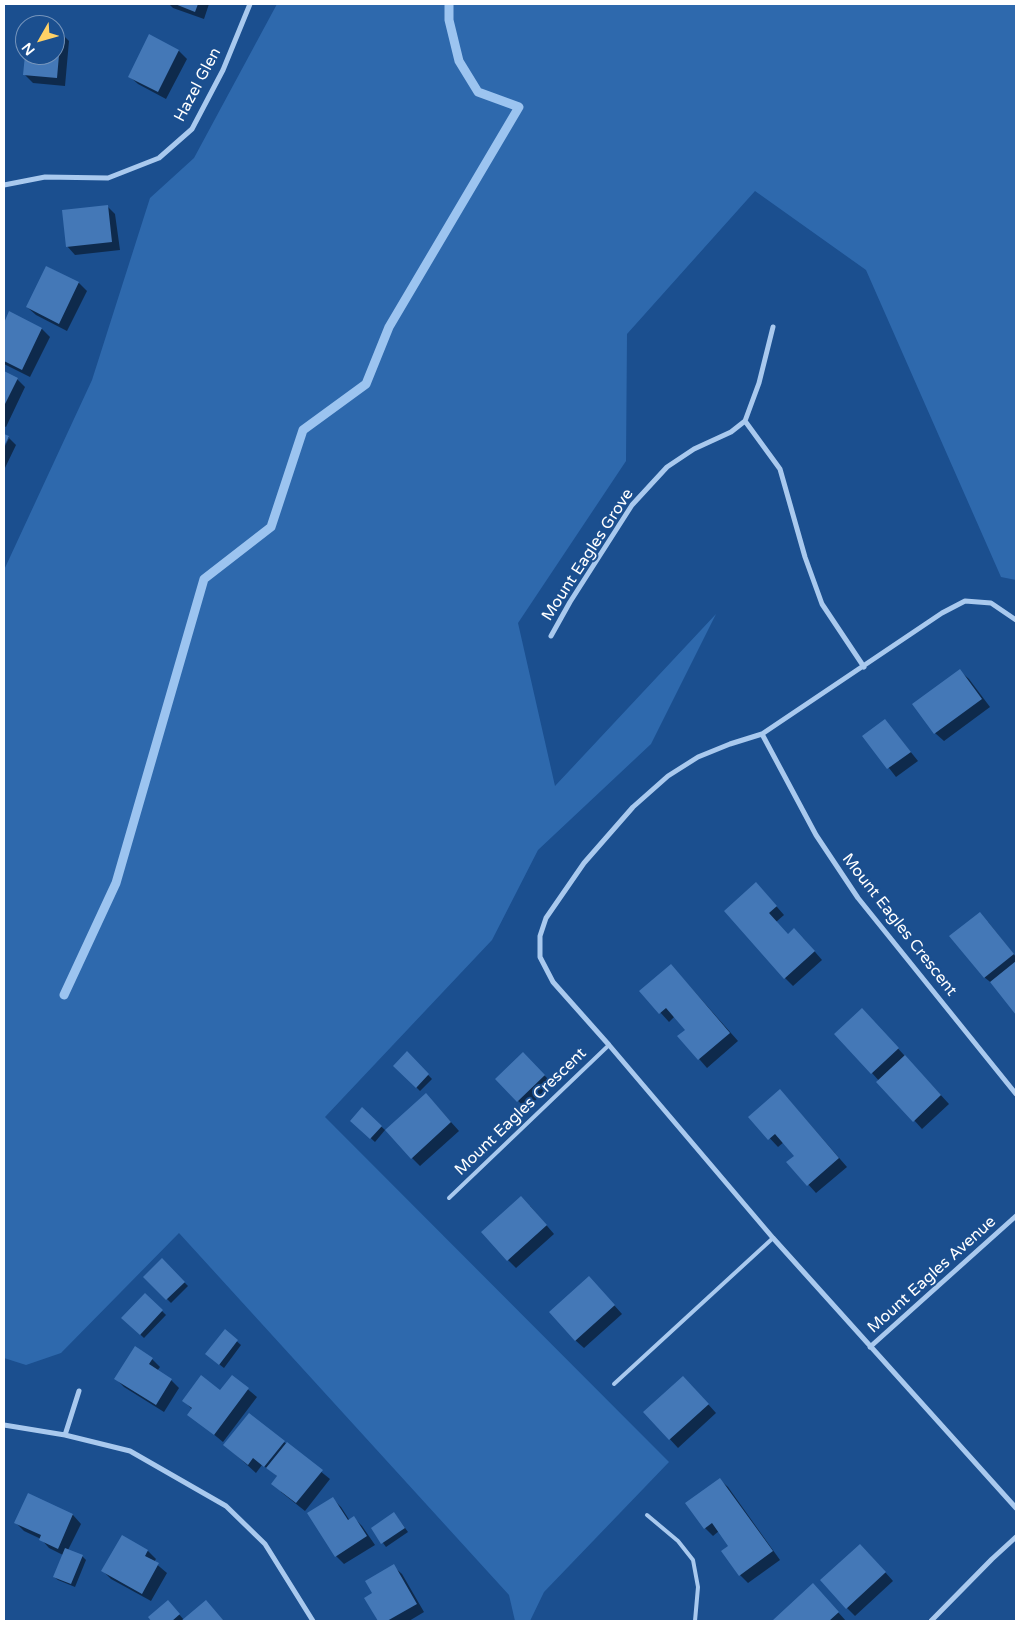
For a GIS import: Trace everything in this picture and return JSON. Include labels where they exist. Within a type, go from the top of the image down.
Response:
[{"type":"street","name":"Hazel Glen","points":[[4,185],[45,177],[108,178],[159,158],[192,129],[223,70],[250,4]]},
{"type":"street","points":[[773,327],[759,383],[745,421],[780,469],[805,557],[822,604],[864,667]]},
{"type":"street","name":"Mount Eagles Grove","points":[[551,636],[570,602],[632,505],[667,466],[694,449],[731,432],[745,421]]},
{"type":"street","name":"Mount Eagles Crescent","points":[[870,1347],[773,1238],[553,982],[540,957],[540,936],[546,918],[584,863],[633,807],[668,776],[698,757],[762,734],[942,613],[965,601],[991,603],[1016,620]]},
{"type":"street","name":"Mount Eagles Crescent","points":[[762,734],[816,835],[858,898],[1016,1094]]},
{"type":"street","name":"Mount Eagles Avenue","points":[[1016,1216],[870,1347],[1016,1508]]},
{"type":"street","points":[[64,1435],[80,1391]]},
{"type":"street","points":[[4,1424],[64,1435],[130,1451],[226,1506],[265,1544],[313,1621]]},
{"type":"street","points":[[931,1621],[1016,1537]]},
{"type":"lane","name":"Mount Eagles Crescent","points":[[449,1198],[609,1045]]},
{"type":"lane","points":[[614,1384],[773,1238]]},
{"type":"lane","points":[[647,1515],[678,1541],[693,1560],[698,1587],[696,1621]]},
{"type":"shaded area","points":[[277,4],[1016,4],[1016,580],[1001,577],[866,270],[755,191],[627,334],[626,461],[518,623],[555,786],[716,614],[651,744],[538,850],[492,940],[325,1117],[669,1462],[544,1592],[530,1621],[515,1621],[509,1595],[179,1233],[61,1353],[26,1365],[4,1358],[4,570],[92,380],[150,198],[194,158]]},
{"type":"building","points":[[175,4],[198,4],[195,12]]},
{"type":"building","points":[[149,34],[179,50],[158,92],[128,77]]},
{"type":"building","points":[[24,65],[58,65],[57,78],[23,75]]},
{"type":"building","points":[[108,205],[112,242],[66,247],[62,210]]},
{"type":"building","points":[[46,266],[79,282],[59,324],[26,307]]},
{"type":"building","points":[[9,311],[42,328],[22,370],[4,361],[4,323]]},
{"type":"building","points":[[4,371],[18,378],[4,406]]},
{"type":"building","points":[[4,434],[9,436],[4,446]]},
{"type":"building","points":[[960,669],[982,699],[934,734],[912,704]]},
{"type":"building","points":[[885,719],[911,752],[887,769],[862,736]]},
{"type":"building","points":[[756,882],[777,906],[769,913],[788,934],[794,928],[815,951],[784,979],[724,911]]},
{"type":"building","points":[[980,912],[1014,954],[984,978],[949,936]]},
{"type":"building","points":[[1016,961],[1016,1015],[990,982]]},
{"type":"building","points":[[671,964],[730,1033],[698,1060],[677,1036],[685,1030],[666,1008],[659,1014],[639,991]]},
{"type":"building","points":[[862,1008],[899,1048],[871,1074],[834,1034]]},
{"type":"building","points":[[407,1051],[429,1074],[416,1088],[393,1066]]},
{"type":"building","points":[[523,1052],[545,1075],[517,1102],[495,1079]]},
{"type":"building","points":[[905,1055],[941,1095],[913,1122],[876,1082]]},
{"type":"building","points":[[780,1089],[839,1158],[807,1186],[786,1162],[794,1156],[775,1134],[768,1140],[748,1117]]},
{"type":"building","points":[[426,1093],[451,1122],[411,1159],[385,1130]]},
{"type":"building","points":[[362,1107],[382,1126],[370,1139],[350,1121]]},
{"type":"building","points":[[521,1196],[547,1225],[507,1261],[481,1232]]},
{"type":"building","points":[[162,1258],[185,1282],[166,1300],[143,1277]]},
{"type":"building","points":[[589,1276],[615,1305],[575,1341],[549,1312]]},
{"type":"building","points":[[145,1293],[163,1310],[140,1335],[121,1318]]},
{"type":"building","points":[[225,1329],[238,1340],[219,1365],[205,1354]]},
{"type":"building","points":[[135,1346],[153,1358],[149,1364],[172,1379],[156,1405],[114,1379]]},
{"type":"building","points":[[201,1375],[220,1390],[232,1375],[249,1388],[214,1435],[187,1415],[192,1408],[182,1401]]},
{"type":"building","points":[[683,1376],[709,1404],[669,1440],[643,1412]]},
{"type":"building","points":[[249,1413],[285,1441],[264,1467],[253,1458],[248,1465],[223,1445]]},
{"type":"building","points":[[287,1442],[323,1470],[296,1503],[271,1484],[277,1476],[266,1468]]},
{"type":"building","points":[[720,1478],[773,1551],[739,1576],[721,1551],[728,1546],[712,1523],[704,1529],[685,1503]]},
{"type":"building","points":[[28,1493],[73,1514],[58,1549],[39,1540],[41,1535],[14,1523]]},
{"type":"building","points":[[333,1497],[348,1520],[354,1516],[367,1536],[335,1557],[307,1513]]},
{"type":"building","points":[[394,1512],[405,1528],[381,1544],[371,1528]]},
{"type":"building","points":[[122,1535],[148,1550],[145,1556],[159,1563],[142,1594],[101,1571]]},
{"type":"building","points":[[860,1544],[886,1572],[846,1609],[820,1580]]},
{"type":"building","points":[[65,1548],[83,1555],[71,1584],[53,1577]]},
{"type":"building","points":[[394,1564],[417,1604],[387,1621],[378,1621],[364,1598],[372,1593],[365,1581]]},
{"type":"building","points":[[813,1583],[839,1612],[829,1621],[773,1620]]},
{"type":"building","points":[[168,1600],[180,1614],[172,1621],[151,1621],[148,1617]]},
{"type":"building","points":[[206,1600],[224,1621],[181,1621]]},
{"type":"waterway","points":[[64,995],[116,883],[204,579],[271,527],[303,430],[366,384],[389,327],[519,107],[478,92],[459,61],[449,20],[449,4]]}]
